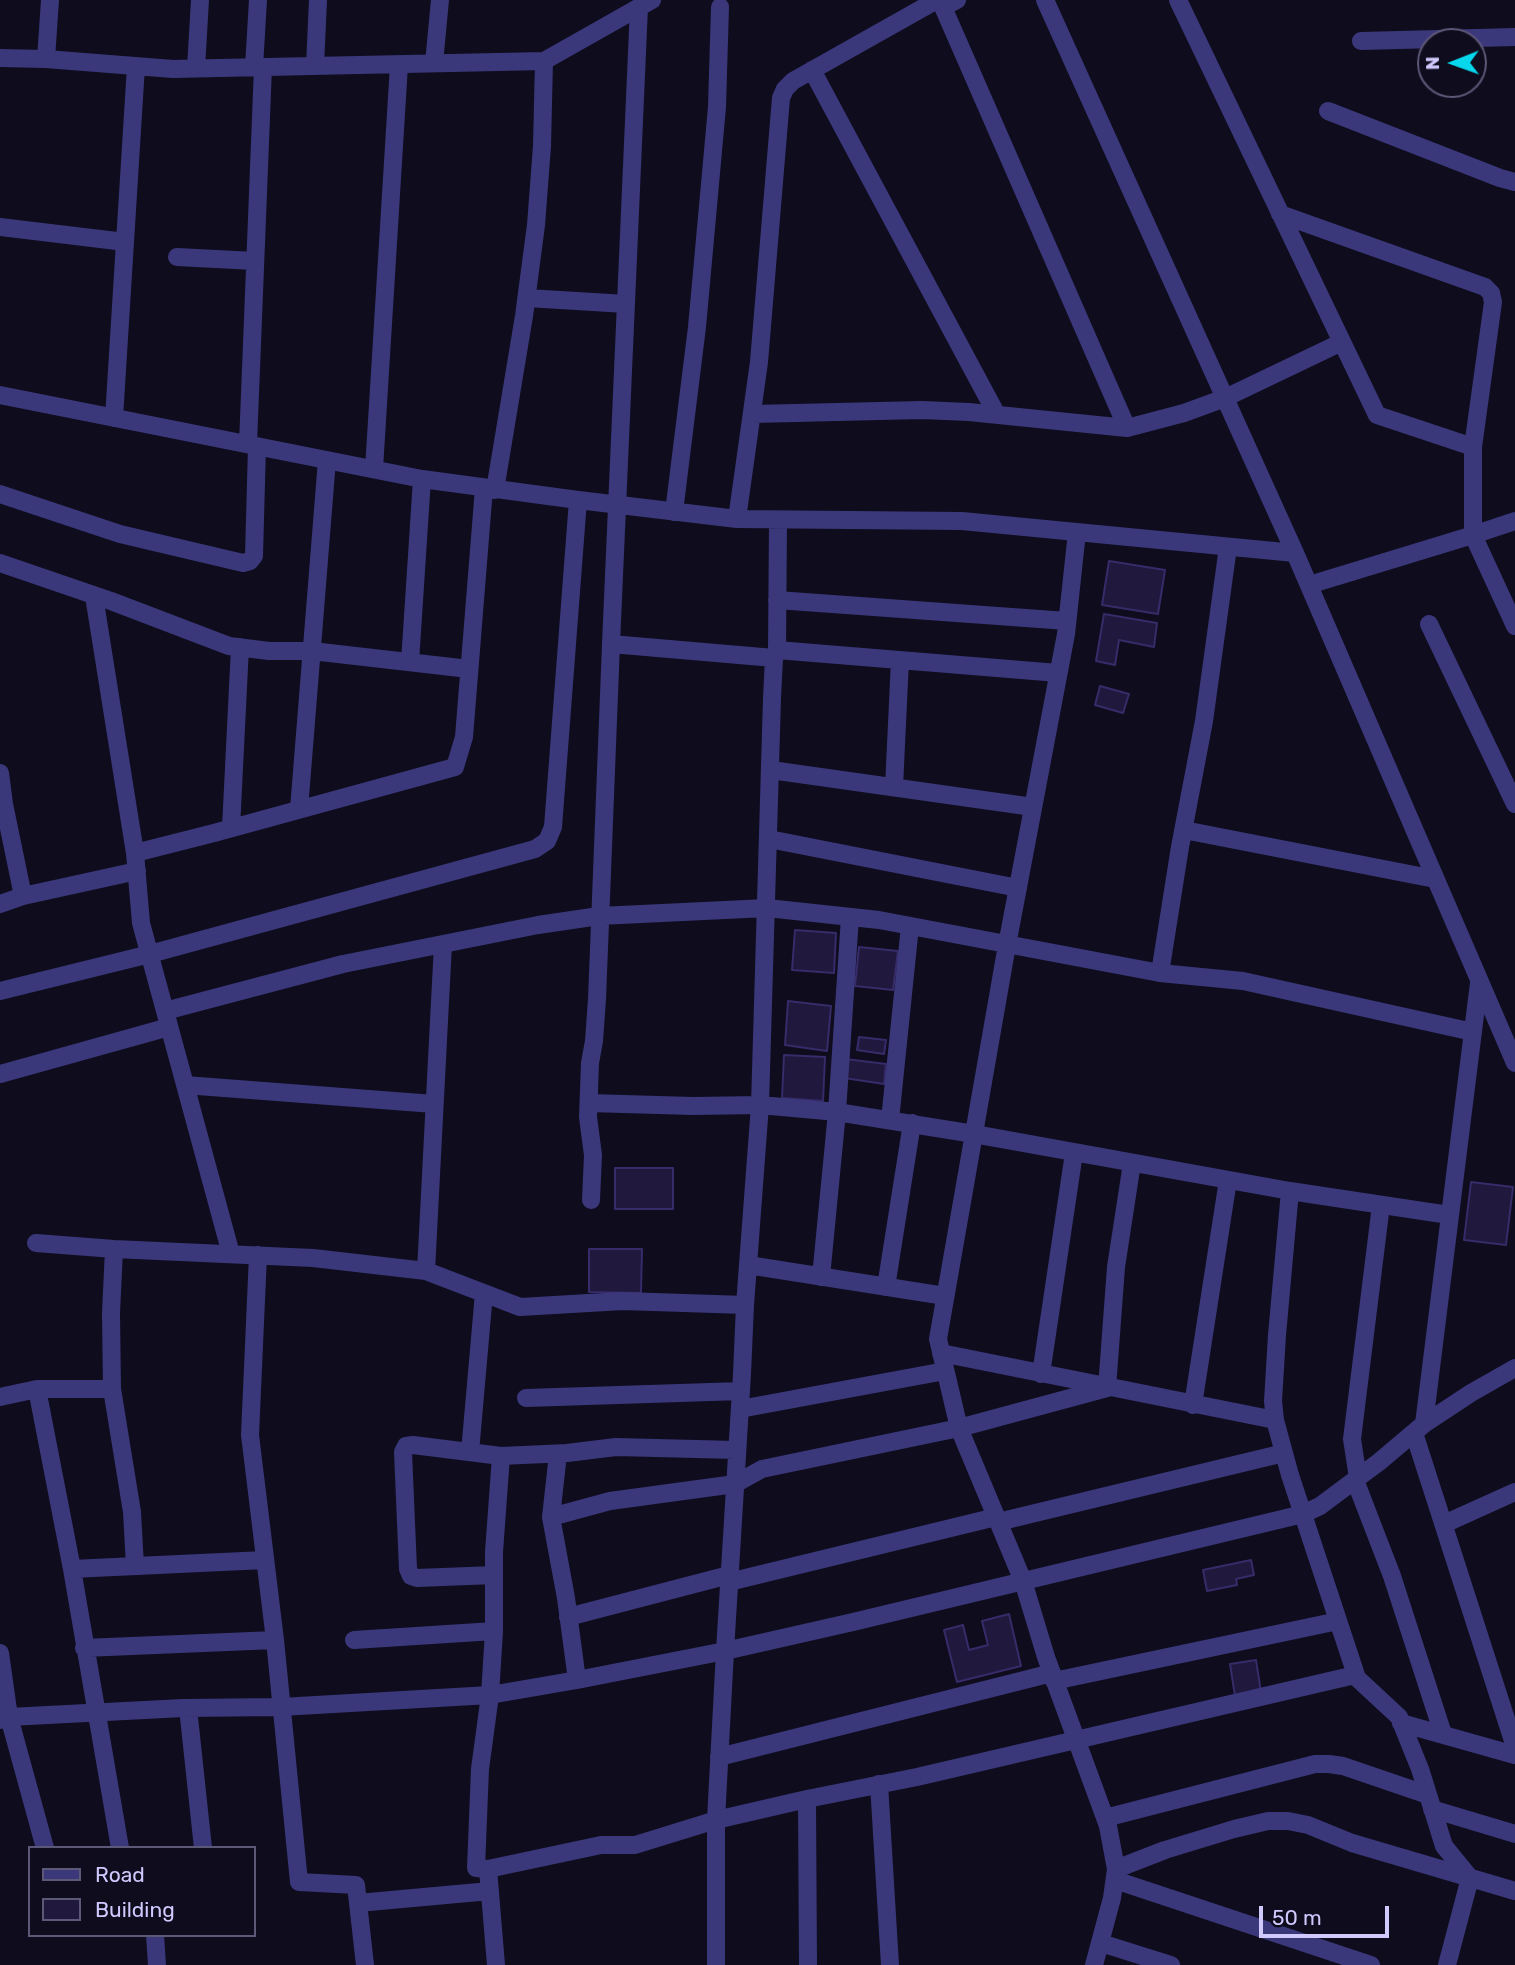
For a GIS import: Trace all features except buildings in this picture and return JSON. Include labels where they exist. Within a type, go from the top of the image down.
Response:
[{"type":"street","points":[[46,59],[50,0]]},
{"type":"street","points":[[196,68],[200,0]]},
{"type":"street","points":[[0,494],[120,534],[243,563],[254,556],[258,0]]},
{"type":"street","points":[[314,66],[318,0]]},
{"type":"street","points":[[434,63],[440,0]]},
{"type":"street","points":[[1045,0],[1295,553],[1515,1063]]},
{"type":"street","points":[[1178,0],[1377,415],[1472,447]]},
{"type":"street","points":[[737,519],[759,362],[781,98],[793,81],[944,2],[1127,428]]},
{"type":"street","points":[[0,58],[196,68],[544,61],[645,4]]},
{"type":"street","points":[[591,1199],[593,1154],[588,1117],[590,1063],[597,999],[626,304],[645,4]]},
{"type":"street","points":[[674,512],[697,327],[717,107],[720,7]]},
{"type":"street","points":[[1361,41],[1515,37]]},
{"type":"street","points":[[135,853],[455,767],[464,737],[489,489],[527,298],[542,146],[544,61]]},
{"type":"street","points":[[374,469],[399,65]]},
{"type":"street","points":[[114,418],[136,66]]},
{"type":"street","points":[[813,70],[996,415]]},
{"type":"street","points":[[1328,111],[1515,183]]},
{"type":"street","points":[[1280,214],[1485,287],[1491,293],[1493,302],[1472,447],[1473,536],[1515,626]]},
{"type":"street","points":[[0,227],[125,242]]},
{"type":"street","points":[[177,257],[255,261]]},
{"type":"street","points":[[527,298],[626,304]]},
{"type":"street","points":[[752,414],[922,410],[1127,428],[1184,413],[1225,398],[1342,342]]},
{"type":"street","points":[[1,399],[114,418],[422,479],[674,512],[737,519],[962,521],[1295,553]]},
{"type":"street","points":[[299,809],[327,460]]},
{"type":"street","points":[[410,662],[422,479]]},
{"type":"street","points":[[0,991],[150,954],[535,849],[547,841],[553,827],[578,500]]},
{"type":"street","points":[[716,1965],[719,1757],[745,1305],[760,1105],[778,520]]},
{"type":"street","points":[[1309,585],[1515,521]]},
{"type":"street","points":[[1076,531],[1067,621],[938,1339],[959,1428],[1023,1581],[1053,1677],[1105,1818],[1115,1874],[1094,1965]]},
{"type":"street","points":[[1160,972],[1204,721],[1228,547]]},
{"type":"street","points":[[0,563],[229,646],[269,652],[312,651],[470,669]]},
{"type":"street","points":[[94,596],[135,853],[141,923],[231,1254]]},
{"type":"street","points":[[777,600],[1067,621]]},
{"type":"street","points":[[1429,624],[1515,804]]},
{"type":"street","points":[[611,644],[900,660],[1058,673]]},
{"type":"street","points":[[231,828],[240,647]]},
{"type":"street","points":[[894,787],[900,660]]},
{"type":"street","points":[[771,770],[1033,807]]},
{"type":"street","points":[[0,773],[23,896]]},
{"type":"street","points":[[1184,830],[1435,879]]},
{"type":"street","points":[[769,839],[1018,888]]},
{"type":"street","points":[[0,904],[23,896],[137,871]]},
{"type":"street","points":[[0,1074],[343,964],[599,916],[767,908],[910,926],[1160,972],[1243,981],[1473,1032]]},
{"type":"street","points":[[821,1277],[837,1112],[850,917]]},
{"type":"street","points":[[890,1120],[910,926]]},
{"type":"street","points":[[426,1271],[443,944]]},
{"type":"street","points":[[1479,982],[1419,1429],[1444,1524],[1515,1746]]},
{"type":"street","points":[[185,1085],[435,1104]]},
{"type":"street","points":[[590,1103],[760,1105],[837,1112],[1290,1191],[1449,1215]]},
{"type":"street","points":[[886,1287],[912,1123]]},
{"type":"street","points":[[1041,1374],[1074,1153]]},
{"type":"street","points":[[1107,1388],[1116,1267],[1132,1163]]},
{"type":"street","points":[[1193,1405],[1228,1180]]},
{"type":"street","points":[[1290,1191],[1277,1335],[1273,1401],[1275,1420],[1355,1675],[1399,1717],[1420,1769],[1444,1846],[1470,1878]]},
{"type":"street","points":[[1381,1205],[1352,1439],[1356,1479],[1392,1576],[1444,1734]]},
{"type":"street","points":[[36,1243],[313,1258],[426,1271],[520,1307],[624,1301],[745,1305]]},
{"type":"street","points":[[114,1249],[112,1389],[132,1512],[135,1566]]},
{"type":"street","points":[[258,1255],[250,1435],[275,1640],[299,1882],[356,1885],[365,1965]]},
{"type":"street","points":[[748,1265],[945,1296]]},
{"type":"street","points":[[470,1452],[484,1293]]},
{"type":"street","points":[[941,1353],[1275,1420]]},
{"type":"street","points":[[5,1719],[490,1695],[725,1651],[1303,1514],[1320,1506],[1419,1429],[1471,1393],[1515,1368]]},
{"type":"street","points":[[526,1398],[740,1400],[945,1371]]},
{"type":"street","points":[[551,1517],[610,1501],[735,1484],[762,1469],[959,1428],[1107,1388]]},
{"type":"street","points":[[0,1397],[37,1389],[112,1389]]},
{"type":"street","points":[[37,1389],[72,1569],[120,1846]]},
{"type":"street","points":[[494,1575],[411,1576],[408,1569],[403,1452],[406,1446],[413,1444],[501,1456],[558,1454],[616,1447],[736,1450]]},
{"type":"street","points":[[568,1617],[1284,1453]]},
{"type":"street","points":[[558,1454],[551,1517],[577,1680]]},
{"type":"street","points":[[501,1456],[494,1575],[494,1631],[490,1695],[480,1769],[476,1868],[488,1869],[601,1845],[635,1846],[716,1820],[1355,1675]]},
{"type":"street","points":[[1444,1524],[1515,1492]]},
{"type":"street","points":[[72,1569],[265,1560]]},
{"type":"street","points":[[719,1757],[1053,1677],[1338,1621]]},
{"type":"street","points":[[354,1640],[494,1631]]},
{"type":"street","points":[[85,1648],[275,1640]]},
{"type":"street","points":[[0,1653],[5,1719],[44,1846]]},
{"type":"street","points":[[188,1708],[203,1846]]},
{"type":"street","points":[[1401,1723],[1515,1755]]},
{"type":"street","points":[[1105,1818],[1315,1764],[1329,1764],[1343,1766],[1515,1834]]},
{"type":"street","points":[[879,1784],[890,1965]]},
{"type":"street","points":[[807,1799],[808,1965]]},
{"type":"street","points":[[1115,1874],[1165,1850],[1234,1829],[1268,1821],[1288,1821],[1308,1825],[1352,1843],[1515,1891]]},
{"type":"street","points":[[488,1869],[496,1965]]},
{"type":"street","points":[[1115,1874],[1371,1965]]},
{"type":"street","points":[[1447,1965],[1470,1878]]},
{"type":"street","points":[[358,1903],[490,1891]]},
{"type":"street","points":[[155,1937],[157,1965]]},
{"type":"street","points":[[1101,1943],[1171,1965]]}]
